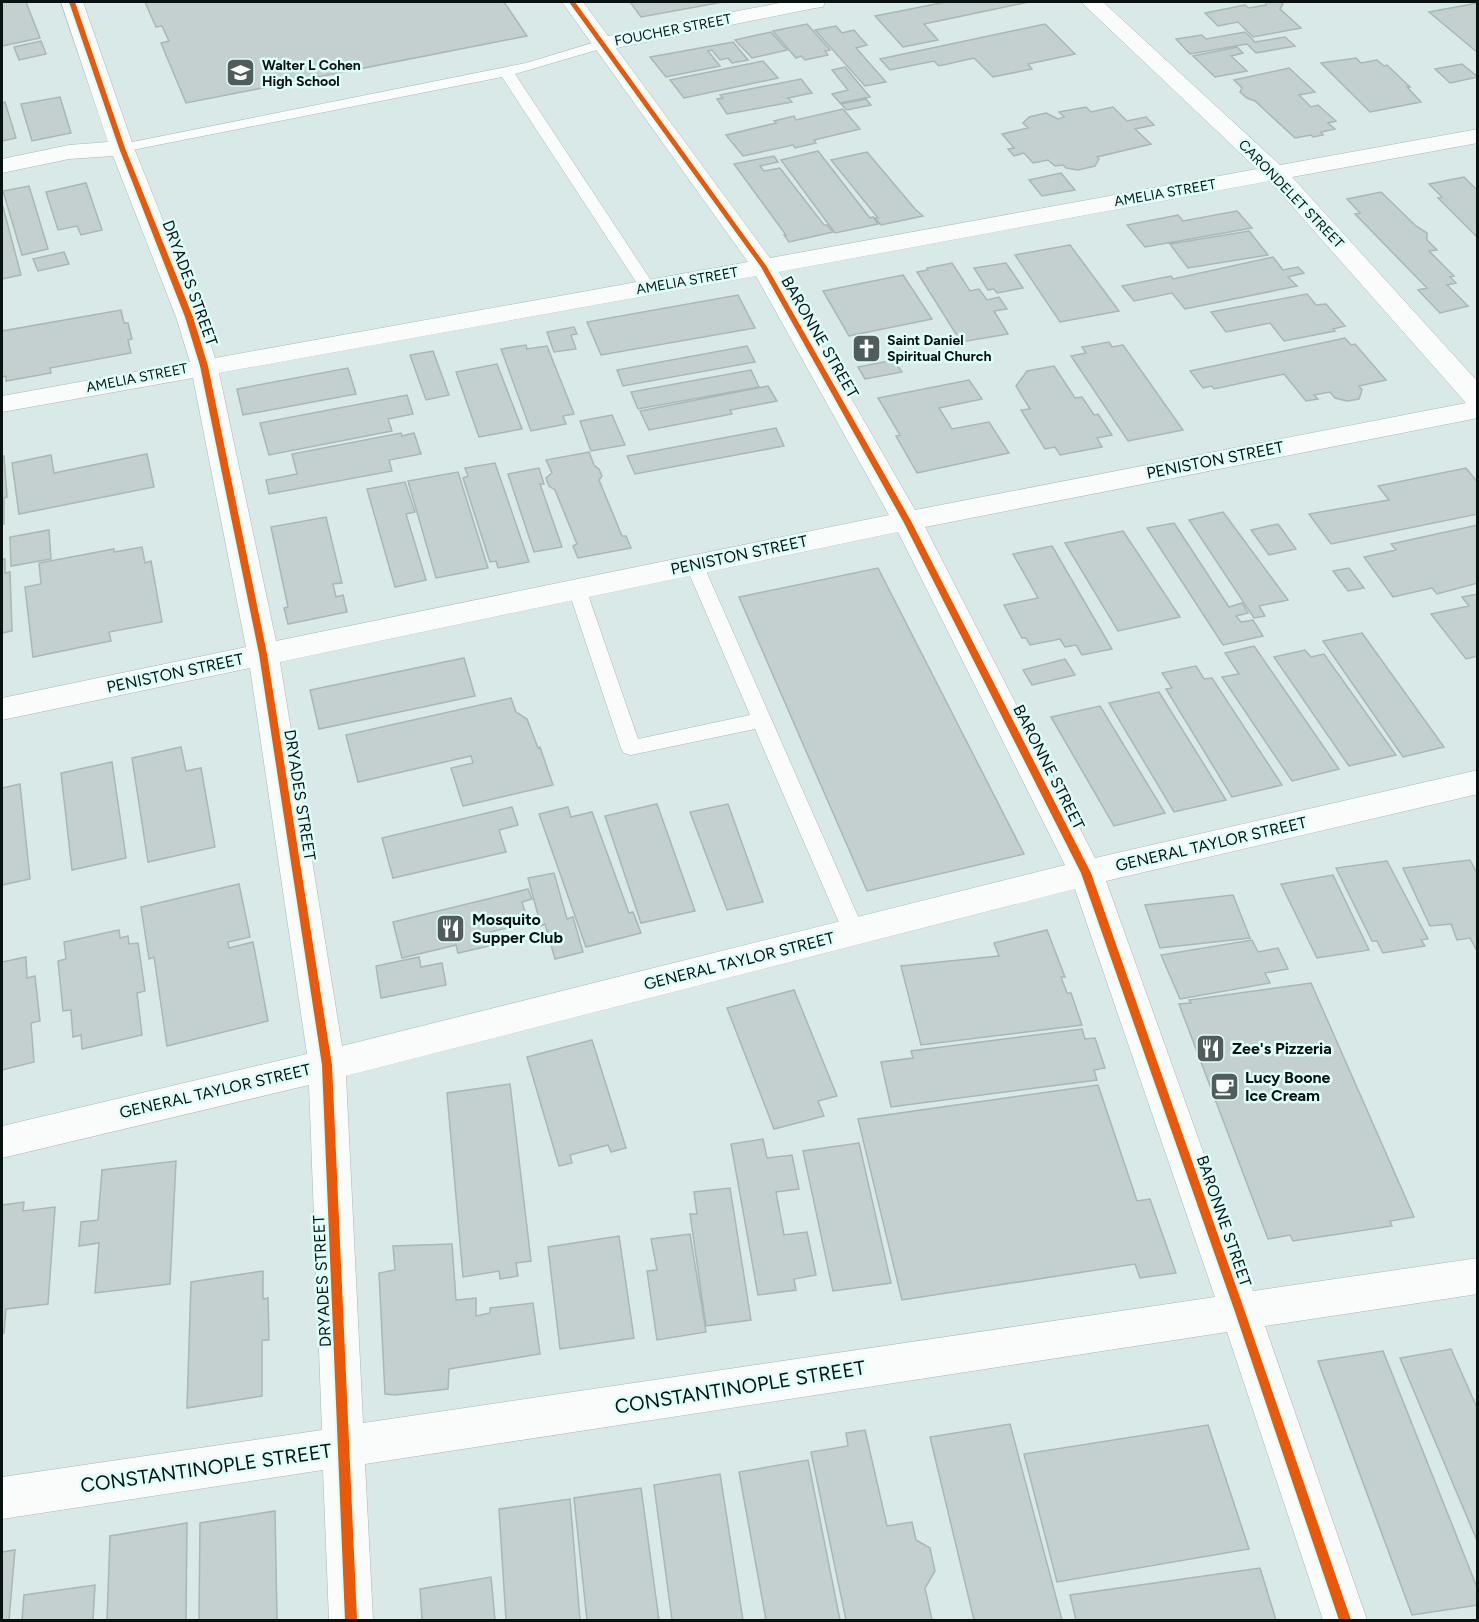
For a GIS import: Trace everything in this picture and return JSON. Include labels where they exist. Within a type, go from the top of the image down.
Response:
[{"type":"street","name":"DRYADES STREET","points":[[72,2],[122,148],[189,317],[204,366],[263,654],[327,1065],[351,1620]]},
{"type":"street","name":"BARONNE STREET","points":[[572,2],[764,267],[907,520],[1086,873],[1345,1620]]},
{"type":"street","name":"FOUCHER STREET","points":[[602,44],[815,2]]},
{"type":"street","name":"CARONDELET STREET","points":[[1091,2],[1275,173],[1478,399]]},
{"type":"street","name":"AMELIA STREET","points":[[2,404],[1478,136]]},
{"type":"street","points":[[2,166],[69,152],[122,148]]},
{"type":"street","name":"PENISTON STREET","points":[[2,709],[907,520],[1478,409]]},
{"type":"street","name":"GENERAL TAYLOR STREET","points":[[2,1142],[327,1065],[1086,873],[1478,782]]},
{"type":"street","name":"CONSTANTINOPLE STREET","points":[[2,1498],[1478,1276]]},
{"type":"lane","points":[[122,148],[506,72],[602,44]]},
{"type":"lane","points":[[506,72],[648,288]]},
{"type":"lane","points":[[694,564],[854,932]]},
{"type":"lane","points":[[577,589],[631,748],[762,720]]},
{"type":"building","points":[[2,2],[26,2],[40,38],[2,46]]},
{"type":"building","points":[[145,2],[504,2],[527,36],[186,103],[161,43],[169,41],[162,26],[156,27]]},
{"type":"building","points":[[630,2],[723,2],[641,17]]},
{"type":"building","points":[[946,2],[1029,2],[924,24],[938,40],[903,47],[875,16]]},
{"type":"building","points":[[1266,2],[1283,4],[1280,9],[1301,28],[1253,37],[1238,22],[1218,26],[1205,13],[1245,5],[1249,8],[1266,5]]},
{"type":"building","points":[[1478,3],[1478,53],[1429,12]]},
{"type":"building","points":[[807,24],[830,50],[825,51],[828,55],[805,60],[801,56],[796,58],[773,31]]},
{"type":"building","points":[[1045,24],[1075,54],[1028,64],[1032,69],[993,77],[974,58],[939,66],[934,61],[890,70],[880,59]]},
{"type":"building","points":[[836,26],[842,33],[854,30],[867,45],[856,48],[886,82],[865,86],[815,30]]},
{"type":"building","points":[[771,32],[787,50],[752,58],[735,40]]},
{"type":"building","points":[[1245,32],[1255,42],[1285,37],[1295,46],[1256,53],[1247,44],[1190,54],[1176,39],[1202,35],[1206,39]]},
{"type":"building","points":[[41,41],[46,54],[19,60],[14,47]]},
{"type":"building","points":[[733,42],[748,60],[732,63],[728,58],[720,60],[712,50],[708,51],[720,66],[666,77],[650,57]]},
{"type":"building","points":[[1237,47],[1243,53],[1231,56],[1247,71],[1215,77],[1193,56]]},
{"type":"building","points":[[1356,58],[1361,63],[1377,60],[1384,66],[1387,65],[1410,87],[1407,87],[1421,102],[1370,112],[1321,63]]},
{"type":"building","points":[[763,61],[778,78],[684,98],[670,80]]},
{"type":"building","points":[[1462,64],[1478,77],[1450,83],[1435,69]]},
{"type":"building","points":[[845,67],[870,97],[840,103],[832,94],[848,90],[832,70]]},
{"type":"building","points":[[1289,68],[1315,92],[1299,95],[1311,107],[1318,105],[1336,121],[1328,123],[1335,129],[1321,132],[1323,135],[1295,138],[1255,101],[1240,92],[1242,88],[1234,80]]},
{"type":"building","points":[[801,79],[812,93],[788,98],[792,102],[727,114],[717,99],[723,98],[720,95]]},
{"type":"building","points":[[60,97],[71,133],[32,141],[21,104]]},
{"type":"building","points":[[866,99],[871,105],[847,110],[841,104]]},
{"type":"building","points":[[5,102],[16,138],[2,141],[2,103]]},
{"type":"building","points":[[1086,107],[1091,112],[1113,107],[1127,121],[1146,117],[1154,125],[1135,129],[1151,144],[1097,157],[1099,159],[1095,166],[1078,170],[1066,168],[1063,165],[1055,166],[1048,160],[1033,163],[1024,153],[1014,156],[1008,149],[1014,148],[1002,134],[1028,128],[1023,123],[1029,117],[1046,113],[1058,119],[1064,117],[1059,112]]},
{"type":"building","points":[[843,109],[860,129],[814,140],[816,143],[795,148],[793,145],[743,156],[726,135],[776,123],[774,121],[794,116],[796,120]]},
{"type":"building","points":[[818,151],[870,218],[873,217],[878,224],[835,233],[781,160]]},
{"type":"building","points":[[867,152],[923,216],[881,225],[875,218],[878,218],[831,160]]},
{"type":"building","points":[[774,156],[778,162],[760,166],[764,171],[780,168],[824,225],[827,225],[833,232],[789,242],[734,164]]},
{"type":"building","points":[[1061,173],[1075,190],[1042,196],[1029,180]]},
{"type":"building","points":[[1464,177],[1478,191],[1478,238],[1438,198],[1442,197],[1429,184]]},
{"type":"building","points":[[86,183],[102,230],[81,235],[77,226],[58,230],[46,192]]},
{"type":"building","points":[[29,186],[48,249],[22,255],[3,191]]},
{"type":"building","points":[[1381,192],[1416,226],[1427,233],[1427,240],[1437,250],[1429,251],[1454,276],[1450,277],[1456,283],[1447,285],[1468,306],[1440,313],[1418,290],[1427,288],[1355,214],[1360,213],[1347,199]]},
{"type":"building","points":[[2,208],[21,275],[2,279]]},
{"type":"building","points":[[1237,211],[1252,228],[1145,247],[1127,225],[1178,215],[1183,221]]},
{"type":"building","points":[[1249,231],[1268,255],[1188,268],[1170,244]]},
{"type":"building","points":[[1070,245],[1119,311],[1060,322],[1015,255]]},
{"type":"building","points":[[64,252],[69,264],[38,271],[33,259]]},
{"type":"building","points":[[1273,257],[1283,270],[1298,267],[1304,273],[1288,277],[1297,286],[1185,309],[1172,293],[1134,301],[1122,286],[1171,276],[1173,279]]},
{"type":"building","points":[[952,263],[970,291],[979,289],[987,300],[999,297],[1007,309],[994,311],[1008,334],[961,342],[917,272]]},
{"type":"building","points":[[1006,263],[1023,288],[997,293],[994,289],[988,290],[974,268]]},
{"type":"building","points":[[903,275],[932,319],[849,336],[823,291]]},
{"type":"building","points":[[1307,294],[1316,305],[1326,304],[1345,326],[1333,329],[1335,331],[1284,341],[1270,323],[1226,332],[1211,312]]},
{"type":"building","points":[[738,295],[755,328],[601,355],[587,322]]},
{"type":"building","points":[[121,310],[124,323],[128,323],[132,339],[128,340],[131,353],[50,368],[51,373],[6,381],[6,376],[2,377],[2,331]]},
{"type":"building","points":[[574,327],[577,334],[571,335],[576,349],[554,352],[547,332]]},
{"type":"building","points":[[1345,338],[1351,345],[1355,344],[1386,380],[1359,386],[1362,390],[1359,399],[1347,401],[1335,398],[1330,392],[1314,395],[1318,399],[1306,401],[1284,374],[1214,389],[1212,386],[1203,388],[1190,371]]},
{"type":"building","points":[[1109,342],[1112,347],[1123,345],[1183,430],[1128,441],[1071,356],[1086,353],[1082,347]]},
{"type":"building","points":[[526,345],[527,349],[547,346],[574,414],[563,416],[566,424],[531,431],[501,349]]},
{"type":"building","points":[[747,346],[755,362],[623,386],[617,370]]},
{"type":"building","points":[[433,351],[449,395],[426,400],[410,355]]},
{"type":"building","points":[[894,360],[902,372],[865,379],[858,367]]},
{"type":"building","points":[[497,364],[522,429],[479,437],[456,372]]},
{"type":"building","points":[[1054,366],[1075,398],[1082,397],[1094,415],[1098,414],[1112,435],[1097,438],[1102,447],[1060,455],[1055,447],[1045,449],[1021,410],[1030,409],[1016,386],[1027,371]]},
{"type":"building","points":[[348,368],[356,394],[243,415],[237,389]]},
{"type":"building","points":[[751,370],[759,387],[638,409],[631,392]]},
{"type":"building","points":[[969,380],[982,399],[939,408],[952,429],[989,422],[1009,453],[917,473],[896,436],[900,435],[878,398]]},
{"type":"building","points":[[768,386],[777,401],[730,410],[732,414],[649,430],[640,411]]},
{"type":"building","points":[[407,395],[413,414],[388,419],[392,431],[269,455],[260,423]]},
{"type":"building","points":[[612,415],[625,445],[591,451],[580,421]]},
{"type":"building","points":[[776,428],[784,446],[635,474],[627,456]]},
{"type":"building","points":[[401,433],[402,436],[414,433],[421,454],[389,460],[392,471],[269,494],[266,480],[297,474],[292,454]]},
{"type":"building","points":[[589,452],[602,476],[599,480],[622,536],[626,536],[631,548],[578,558],[573,546],[577,544],[555,490],[549,486],[546,478],[552,473],[546,460]]},
{"type":"building","points":[[147,454],[154,487],[19,514],[12,463],[51,455],[54,473]]},
{"type":"building","points":[[2,456],[4,456],[7,497],[4,498],[4,524],[2,524]]},
{"type":"building","points":[[495,463],[529,562],[498,568],[496,561],[490,562],[463,478],[468,476],[465,468]]},
{"type":"building","points":[[539,468],[544,484],[540,484],[562,547],[534,552],[508,474]]},
{"type":"building","points":[[1466,468],[1478,483],[1478,514],[1331,544],[1309,514],[1389,500],[1378,486]]},
{"type":"building","points":[[458,472],[488,568],[436,578],[408,481]]},
{"type":"building","points":[[405,482],[415,512],[406,514],[426,580],[395,587],[367,489]]},
{"type":"building","points":[[1223,512],[1288,600],[1259,606],[1265,616],[1254,618],[1189,520]]},
{"type":"building","points":[[326,517],[342,583],[333,584],[336,597],[343,595],[347,612],[288,624],[284,608],[288,607],[271,527]]},
{"type":"building","points":[[1174,523],[1229,607],[1242,603],[1248,613],[1236,616],[1241,622],[1253,620],[1263,636],[1223,645],[1147,528]]},
{"type":"building","points":[[1278,524],[1296,549],[1269,555],[1251,530]]},
{"type":"building","points":[[1478,525],[1478,583],[1437,594],[1432,588],[1393,597],[1364,557],[1396,550],[1391,544]]},
{"type":"building","points":[[49,530],[51,559],[11,566],[10,537]]},
{"type":"building","points":[[1123,531],[1180,617],[1118,631],[1065,543]]},
{"type":"building","points":[[1052,546],[1112,649],[1082,655],[1076,645],[1065,647],[1060,639],[1030,645],[1026,638],[1022,638],[1004,605],[1038,598],[1013,554]]},
{"type":"building","points":[[142,547],[145,563],[151,561],[162,622],[109,632],[111,641],[33,657],[25,587],[41,584],[39,563],[114,549],[114,552]]},
{"type":"building","points":[[2,559],[5,559],[5,573],[10,572],[12,631],[2,633]]},
{"type":"building","points":[[878,568],[1024,854],[867,891],[739,597]]},
{"type":"building","points":[[1349,568],[1364,588],[1348,591],[1333,571]]},
{"type":"building","points":[[1478,594],[1478,656],[1466,659],[1431,614],[1469,606],[1462,597]]},
{"type":"building","points":[[1362,633],[1444,747],[1403,757],[1323,641]]},
{"type":"building","points":[[1254,646],[1339,769],[1292,781],[1222,677],[1239,674],[1225,653]]},
{"type":"building","points":[[1305,650],[1311,657],[1324,654],[1396,755],[1349,766],[1274,657]]},
{"type":"building","points":[[464,658],[475,696],[319,729],[310,690]]},
{"type":"building","points":[[1065,659],[1075,675],[1032,685],[1023,670]]},
{"type":"building","points":[[1196,666],[1204,679],[1212,678],[1282,785],[1232,797],[1166,689],[1172,688],[1162,673]]},
{"type":"building","points":[[1159,692],[1226,800],[1174,812],[1109,703]]},
{"type":"building","points":[[511,698],[516,712],[527,719],[538,748],[540,747],[553,785],[463,806],[451,768],[473,763],[471,756],[358,782],[346,735]]},
{"type":"building","points":[[1100,706],[1165,813],[1114,826],[1051,717]]},
{"type":"building","points":[[181,747],[186,771],[201,768],[215,847],[148,862],[132,758]]},
{"type":"building","points":[[112,762],[126,858],[72,870],[61,773]]},
{"type":"building","points":[[20,784],[30,879],[2,885],[2,788]]},
{"type":"building","points":[[657,804],[695,911],[641,923],[605,816]]},
{"type":"building","points":[[728,804],[763,902],[727,910],[690,812]]},
{"type":"building","points":[[512,807],[518,825],[499,830],[506,852],[393,878],[382,838]]},
{"type":"building","points":[[568,807],[571,817],[592,812],[629,913],[633,912],[641,933],[586,947],[539,814]]},
{"type":"building","points":[[1470,860],[1478,875],[1478,953],[1470,938],[1457,940],[1451,924],[1430,926],[1403,868]]},
{"type":"building","points":[[1387,861],[1428,939],[1421,940],[1425,946],[1383,953],[1377,941],[1372,941],[1336,868]]},
{"type":"building","points":[[554,873],[567,919],[573,917],[583,952],[555,959],[545,924],[541,926],[528,878]]},
{"type":"building","points":[[1333,875],[1369,950],[1317,958],[1281,884]]},
{"type":"building","points":[[239,884],[250,937],[228,942],[229,948],[253,942],[268,1021],[167,1046],[154,957],[149,959],[141,907]]},
{"type":"building","name":"Mosquito Supper Club","points":[[528,889],[532,899],[522,902],[528,923],[490,932],[494,945],[458,953],[456,945],[402,958],[393,922]]},
{"type":"building","points":[[1233,895],[1250,938],[1160,948],[1145,905]]},
{"type":"building","points":[[119,930],[120,938],[128,936],[129,944],[138,943],[145,991],[137,993],[142,1035],[82,1049],[81,1035],[73,1037],[71,1010],[63,1011],[58,961],[66,959],[64,942]]},
{"type":"building","points":[[1047,930],[1065,977],[1061,977],[1067,993],[1071,993],[1082,1025],[921,1045],[901,966],[999,956],[994,943]]},
{"type":"building","points":[[1252,940],[1258,952],[1278,948],[1288,969],[1265,973],[1270,983],[1180,999],[1161,955]]},
{"type":"building","points":[[26,957],[27,978],[35,976],[40,1021],[31,1023],[34,1062],[2,1070],[2,962]]},
{"type":"building","points":[[419,957],[421,967],[442,963],[446,985],[381,998],[376,966]]},
{"type":"building","points":[[1311,983],[1414,1217],[1390,1221],[1392,1226],[1293,1241],[1290,1235],[1268,1239],[1179,1004],[1191,1003],[1189,1000]]},
{"type":"building","points":[[794,990],[837,1096],[818,1101],[824,1116],[774,1129],[727,1008]]},
{"type":"building","points":[[1082,1029],[1085,1039],[1095,1038],[1105,1068],[1094,1070],[1097,1080],[891,1107],[881,1062],[913,1058],[911,1051]]},
{"type":"building","points":[[592,1040],[626,1148],[611,1152],[608,1145],[570,1155],[572,1163],[559,1166],[527,1057]]},
{"type":"building","points":[[510,1084],[531,1261],[516,1263],[518,1276],[500,1279],[499,1271],[463,1277],[447,1093]]},
{"type":"building","points":[[1098,1085],[1137,1201],[1150,1199],[1176,1273],[1140,1278],[1135,1264],[902,1300],[858,1119]]},
{"type":"building","points":[[763,1139],[767,1158],[792,1155],[799,1189],[776,1192],[784,1235],[807,1232],[816,1275],[794,1279],[796,1290],[758,1295],[731,1144]]},
{"type":"building","points":[[859,1143],[891,1283],[833,1291],[803,1151]]},
{"type":"building","points":[[176,1161],[170,1284],[95,1293],[99,1243],[79,1246],[81,1222],[98,1220],[102,1170]]},
{"type":"building","points":[[730,1188],[751,1320],[706,1326],[690,1214],[697,1214],[694,1192]]},
{"type":"building","points":[[24,1202],[23,1211],[55,1207],[48,1304],[6,1309],[4,1333],[2,1334],[2,1205]]},
{"type":"building","points":[[690,1234],[706,1332],[657,1340],[647,1271],[657,1270],[651,1239]]},
{"type":"building","points":[[619,1236],[634,1338],[560,1349],[548,1247]]},
{"type":"building","points":[[452,1244],[456,1300],[476,1298],[476,1316],[490,1313],[490,1308],[533,1303],[540,1354],[449,1369],[448,1389],[385,1394],[379,1273],[395,1270],[393,1246]]},
{"type":"building","points":[[263,1271],[263,1299],[268,1298],[269,1340],[262,1340],[262,1396],[187,1408],[191,1282]]},
{"type":"building","points":[[1451,1349],[1478,1410],[1478,1543],[1400,1358]]},
{"type":"building","points":[[1383,1351],[1478,1590],[1478,1605],[1412,1615],[1318,1361]]},
{"type":"building","points":[[1010,1424],[1062,1620],[974,1620],[930,1437]]},
{"type":"building","points":[[1208,1425],[1249,1549],[1057,1582],[1024,1454]]},
{"type":"building","points":[[865,1430],[887,1526],[912,1522],[916,1540],[930,1548],[935,1571],[925,1588],[932,1620],[846,1620],[811,1452],[848,1446],[846,1433]]},
{"type":"building","points":[[808,1460],[840,1620],[766,1620],[739,1472]]},
{"type":"building","points":[[720,1474],[743,1620],[672,1620],[654,1485]]},
{"type":"building","points":[[641,1488],[659,1620],[587,1620],[574,1498]]},
{"type":"building","points":[[570,1499],[580,1620],[506,1620],[499,1509]]},
{"type":"building","points":[[275,1511],[277,1620],[199,1620],[200,1523]]},
{"type":"building","points":[[187,1523],[186,1620],[107,1620],[110,1536]]},
{"type":"building","points":[[15,1550],[9,1620],[2,1620],[2,1552]]},
{"type":"building","points":[[1260,1568],[1276,1620],[1076,1620],[1070,1595]]},
{"type":"building","points":[[491,1577],[495,1620],[422,1620],[420,1589]]},
{"type":"building","points":[[95,1585],[93,1620],[22,1620],[24,1595]]},
{"type":"cycle path","points":[[72,2],[122,148],[189,317],[204,366],[263,654],[327,1065],[351,1620]]},
{"type":"cycle path","points":[[572,2],[764,267],[907,521],[1086,873],[1345,1620]]},
{"type":"place","name":"Walter L Cohen High School","points":[[241,73]]},
{"type":"place","name":"Saint Daniel Spiritual Church","points":[[866,348]]},
{"type":"place","name":"Mosquito Supper Club","points":[[451,928]]},
{"type":"place","name":"Zee's Pizzeria","points":[[1211,1048]]},
{"type":"place","name":"Lucy Boone Ice Cream","points":[[1224,1086]]}]
